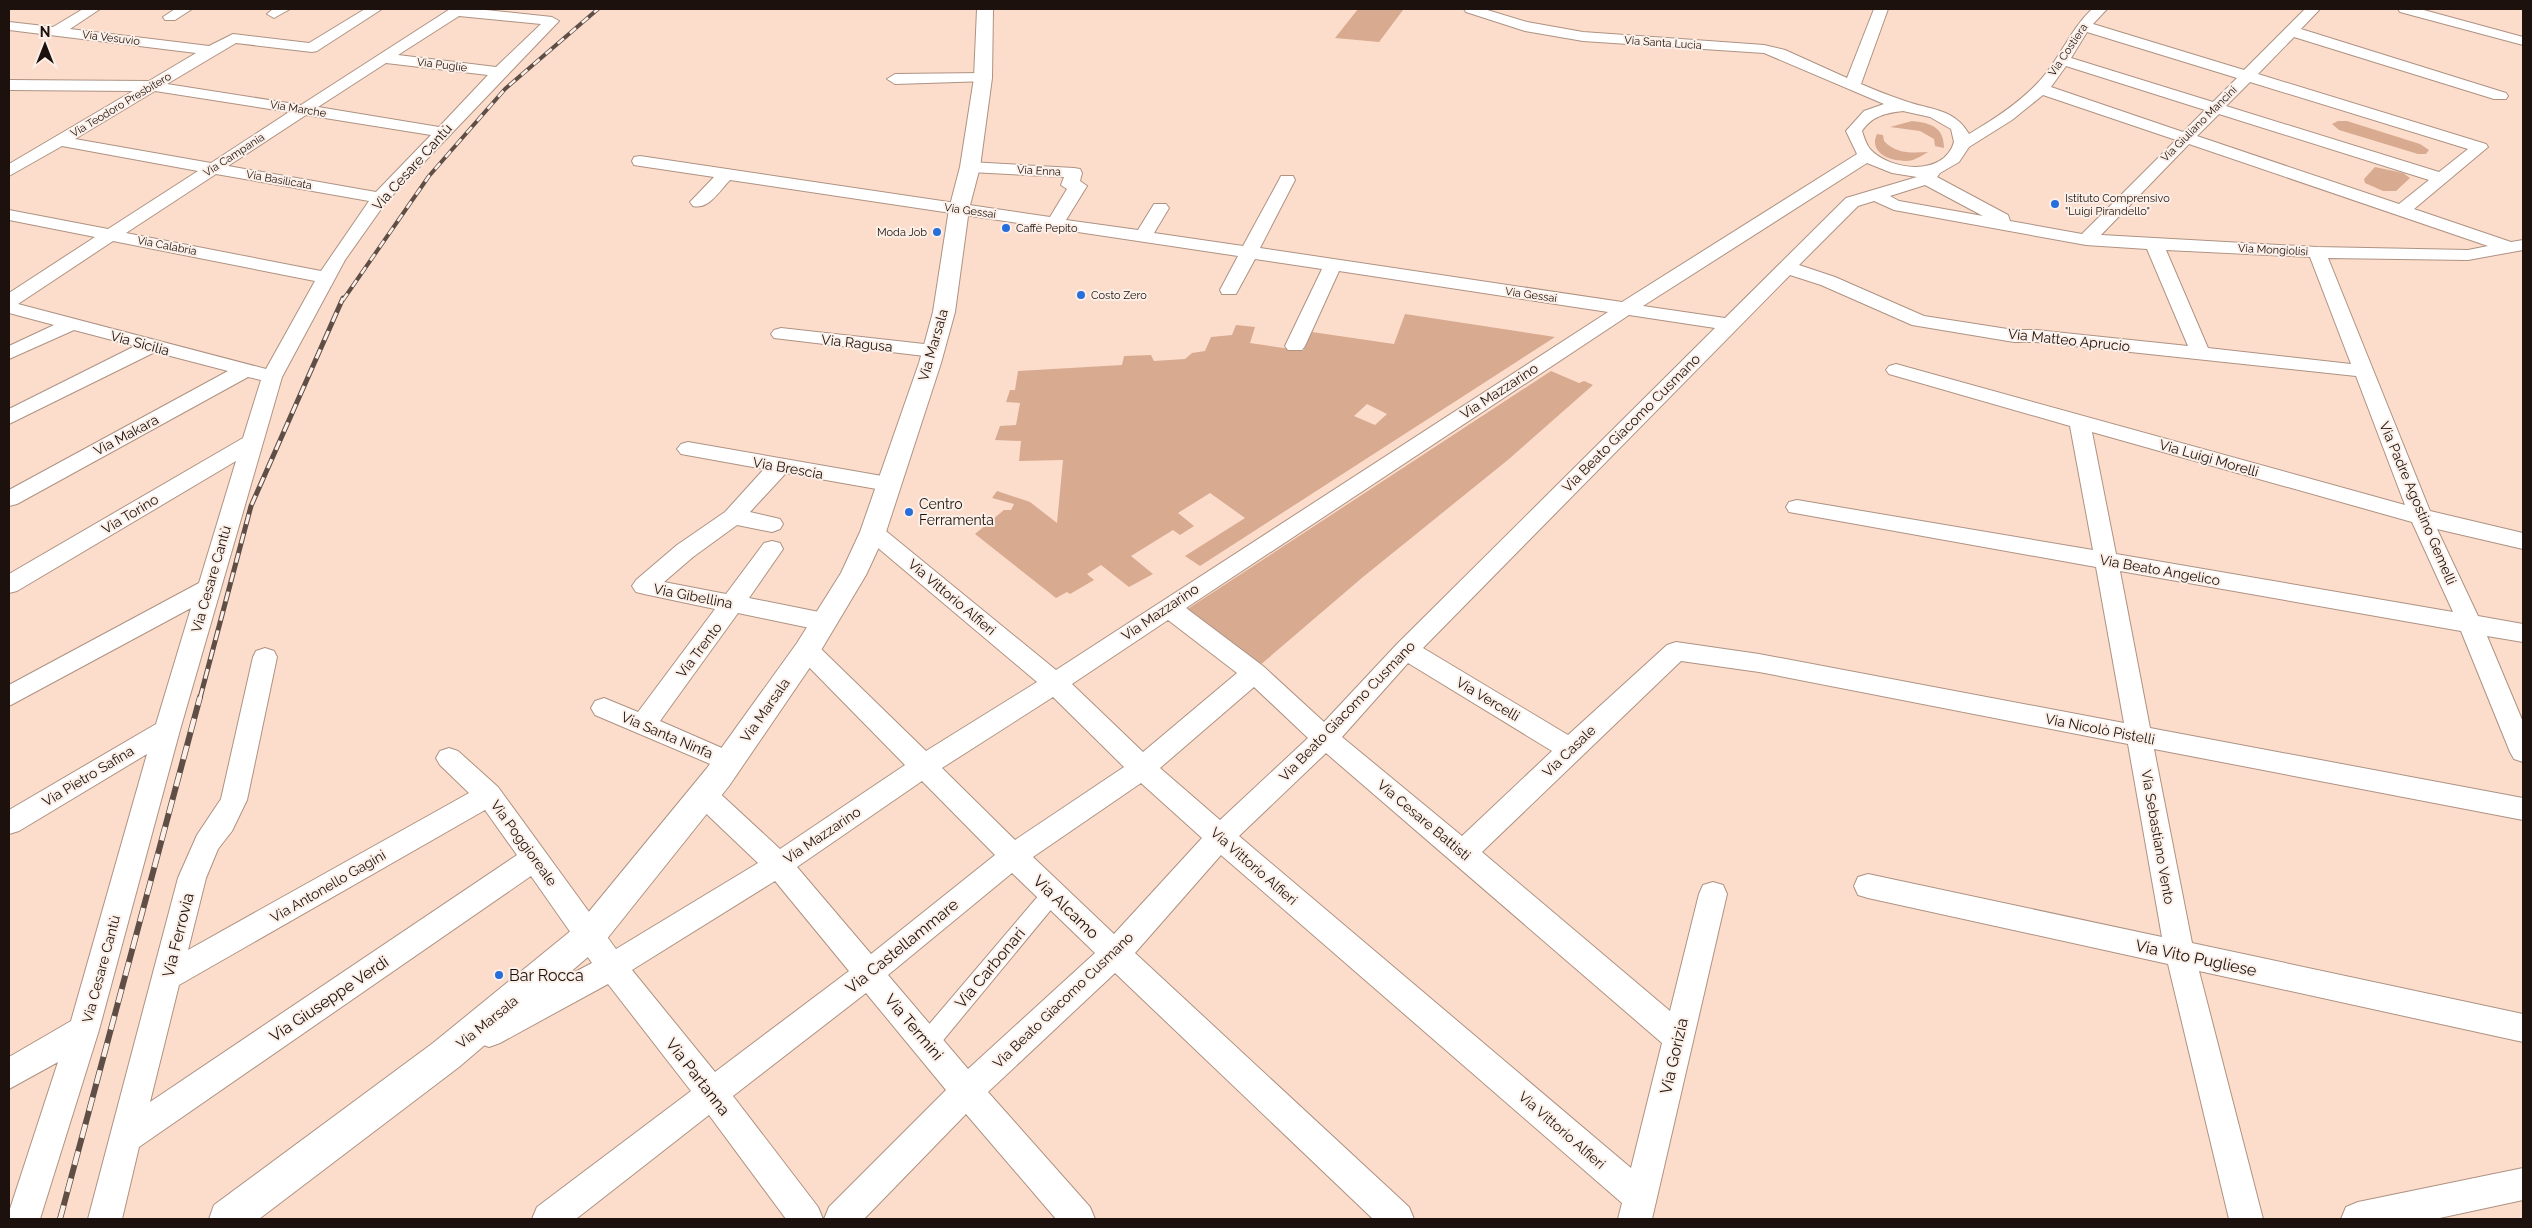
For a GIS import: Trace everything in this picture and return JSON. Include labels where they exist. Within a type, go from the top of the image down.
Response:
[{"type":"main road","name":"Via Marsala","points":[[228,1219],[446,1055],[530,987],[590,935],[704,795],[807,650],[853,575],[873,532],[933,351],[944,312],[959,209],[970,167],[983,78],[986,9]]},
{"type":"street","points":[[57,31],[93,9]]},
{"type":"street","points":[[170,17],[184,9]]},
{"type":"street","name":"Via Teodoro Presbitero","points":[[9,171],[233,38],[312,48],[375,9]]},
{"type":"street","name":"Via Santa Lucia","points":[[1471,9],[1492,18],[1520,25],[1584,36],[1660,43],[1764,49],[1789,56],[1852,86],[1903,106]]},
{"type":"street","points":[[1852,86],[1881,9]]},
{"type":"street","name":"Via Costiera","points":[[1963,144],[1990,129],[2046,83],[2084,26],[2100,9]]},
{"type":"street","name":"Via Giuliano Mancini","points":[[2086,240],[2313,9]]},
{"type":"street","points":[[2405,9],[2523,40]]},
{"type":"street","name":"Via Cesare Cantù","points":[[23,1219],[84,1030],[207,589],[250,442],[272,377],[336,260],[380,198],[500,72],[552,21],[458,10]]},
{"type":"street","name":"Via Campania","points":[[9,302],[458,10]]},
{"type":"street","name":"Via Vesuvio","points":[[9,26],[213,51]]},
{"type":"street","points":[[2084,26],[2480,147],[2401,211]]},
{"type":"street","points":[[2291,31],[2500,96]]},
{"type":"street","name":"Via Puglie","points":[[383,58],[500,72]]},
{"type":"street","points":[[2062,60],[2441,178]]},
{"type":"street","points":[[894,79],[983,78]]},
{"type":"street","name":"Via Marche","points":[[9,85],[152,86],[443,132]]},
{"type":"street","points":[[2039,88],[2401,211],[2516,246]]},
{"type":"street","points":[[1863,198],[1930,174],[1955,158],[1963,144],[1961,132],[1950,122],[1928,111],[1903,106],[1883,108],[1865,116],[1854,131],[1859,146],[1866,156],[1900,171],[1930,174]]},
{"type":"street","points":[[1950,122],[1990,129]]},
{"type":"street","name":"Via Basilicata","points":[[60,140],[380,198]]},
{"type":"street","name":"Via Mazzarino","points":[[446,1055],[612,968],[778,864],[925,765],[1055,683],[1168,607],[1626,309],[1866,156]]},
{"type":"street","name":"Via Gessai","points":[[640,161],[1728,324]]},
{"type":"street","points":[[1863,198],[1882,177],[1884,165]]},
{"type":"street","name":"Via Enna","points":[[970,167],[1074,173],[1070,185],[1078,186],[1055,224]]},
{"type":"street","points":[[699,202],[726,174]]},
{"type":"street","name":"Via Mongiolisi","points":[[1930,174],[2023,230]]},
{"type":"street","points":[[1229,290],[1287,180]]},
{"type":"street","name":"Via Mongiolisi","points":[[1863,198],[2023,230],[2086,240],[2317,252],[2468,255],[2516,246]]},
{"type":"street","name":"Via Beato Giacomo Cusmano","points":[[841,1219],[967,1091],[1115,954],[1220,837],[1325,738],[1406,650],[1728,324],[1786,267],[1863,198]]},
{"type":"street","points":[[1143,237],[1160,208]]},
{"type":"street","name":"Via Calabria","points":[[9,215],[326,278]]},
{"type":"street","points":[[2154,243],[2202,354]]},
{"type":"street","name":"Via Padre Agostino Gemelli","points":[[2317,252],[2421,517],[2469,622],[2523,752]]},
{"type":"street","points":[[1295,346],[1333,265]]},
{"type":"street","name":"Via Matteo Aprucio","points":[[1786,267],[1828,281],[1919,321],[2014,336],[2363,371]]},
{"type":"street","name":"Via Sicilia","points":[[9,307],[272,377]]},
{"type":"street","points":[[9,353],[71,324]]},
{"type":"street","name":"Via Ragusa","points":[[781,334],[933,351]]},
{"type":"street","points":[[9,417],[151,346]]},
{"type":"street","name":"Via Luigi Morelli","points":[[1896,370],[2421,517],[2523,541]]},
{"type":"street","name":"Via Makara","points":[[9,499],[244,371]]},
{"type":"street","name":"Via Sebastiano Vento","points":[[2080,421],[2180,954],[2246,1219]]},
{"type":"street","name":"Via Torino","points":[[9,585],[250,442]]},
{"type":"street","name":"Via Brescia","points":[[688,449],[779,467],[888,484]]},
{"type":"street","name":"Via Gibellina","points":[[779,467],[733,517],[685,551],[644,586],[824,622]]},
{"type":"street","name":"Via Beato Angelico","points":[[1797,507],[2523,632]]},
{"type":"street","points":[[733,517],[772,524]]},
{"type":"street","name":"Via Vittorio Alfieri","points":[[873,532],[1055,683],[1142,768],[1638,1208]]},
{"type":"street","name":"Via Trento","points":[[642,725],[772,549]]},
{"type":"street","points":[[9,696],[207,589]]},
{"type":"street","name":"Via Cesare Battisti","points":[[1168,607],[1254,673],[1325,738],[1464,853],[1678,1037]]},
{"type":"street","name":"Via Alcamo","points":[[807,650],[925,765],[1052,894],[1398,1219]]},
{"type":"street","name":"Via Vercelli","points":[[1406,650],[1570,748]]},
{"type":"street","name":"Via Nicolò Pistelli","points":[[1676,651],[1759,663],[2523,809]]},
{"type":"street","name":"Via Casale","points":[[1464,853],[1570,748],[1676,651]]},
{"type":"street","name":"Via Ferrovia","points":[[105,1219],[192,878],[207,843],[222,824],[234,800],[265,657]]},
{"type":"street","name":"Via Castellammare","points":[[549,1219],[869,974],[1014,856],[1142,768],[1254,673]]},
{"type":"street","name":"Via Santa Ninfa","points":[[604,708],[729,762]]},
{"type":"street","name":"Via Pietro Safina","points":[[9,823],[167,730]]},
{"type":"street","name":"Via Poggioreale","points":[[448,758],[489,795],[590,935]]},
{"type":"street","name":"Via Antonello Gagini","points":[[167,977],[489,795]]},
{"type":"street","name":"Via Termini","points":[[704,795],[778,864],[967,1091],[1078,1219]]},
{"type":"street","name":"Via Giuseppe Verdi","points":[[124,1139],[535,858]]},
{"type":"street","name":"Via Vito Pugliese","points":[[1868,886],[2523,1028]]},
{"type":"street","name":"Via Carbonari","points":[[928,1042],[1052,894]]},
{"type":"street","name":"Via Gorizia","points":[[1638,1208],[1713,894]]},
{"type":"street","name":"Via Partanna","points":[[590,935],[612,968],[712,1093],[806,1219]]},
{"type":"street","points":[[9,1074],[84,1030]]},
{"type":"street","points":[[2358,1219],[2523,1184]]},
{"type":"shaded area","points":[[1358,9],[1403,10],[1379,42],[1335,38]]},
{"type":"shaded area","points":[[1912,121],[1935,127],[1942,135],[1944,148],[1935,146],[1934,139],[1920,131],[1890,127]]},
{"type":"shaded area","points":[[2338,121],[2347,121],[2420,144],[2429,150],[2426,154],[2418,154],[2339,130],[2332,124]]},
{"type":"shaded area","points":[[1877,134],[1883,135],[1884,141],[1899,150],[1928,152],[1913,160],[1899,161],[1892,159],[1880,153],[1876,147]]},
{"type":"shaded area","points":[[2375,167],[2403,173],[2410,178],[2396,191],[2383,191],[2365,183],[2364,179]]},
{"type":"shaded area","points":[[1405,314],[1555,337],[1200,566],[1185,556],[1245,518],[1210,493],[1178,513],[1194,526],[1180,535],[1173,530],[1131,556],[1153,574],[1129,587],[1101,565],[1087,574],[1094,580],[1070,594],[1067,592],[1056,598],[975,534],[1004,510],[1011,510],[1014,504],[992,498],[997,491],[1030,502],[1057,523],[1063,460],[1019,461],[1021,441],[995,440],[1000,426],[1016,425],[1020,403],[1006,402],[1010,390],[1015,390],[1018,371],[1122,365],[1124,356],[1151,355],[1154,361],[1185,359],[1192,353],[1205,351],[1211,337],[1232,335],[1236,325],[1255,327],[1250,343],[1303,351],[1312,332],[1394,344]],"holes":[[[1367,404],[1387,414],[1375,425],[1354,416]]]},
{"type":"shaded area","points":[[1551,371],[1579,383],[1584,381],[1593,385],[1509,459],[1363,577],[1259,666],[1186,610]]},
{"type":"railway","points":[[343,300],[429,176],[505,89],[598,9]]},
{"type":"railway","points":[[200,698],[251,506],[343,298]]},
{"type":"railway","points":[[60,1219],[200,697]]},
{"type":"place","name":"Istituto Comprensivo \"Luigi Pirandello\"","points":[[2055,204]]},
{"type":"place","name":"Caffè Pepito","points":[[1006,228]]},
{"type":"place","name":"Moda Job","points":[[937,232]]},
{"type":"place","name":"Costo Zero","points":[[1081,295]]},
{"type":"place","name":"Centro Ferramenta","points":[[909,512]]},
{"type":"place","name":"Bar Rocca","points":[[499,975]]}]
